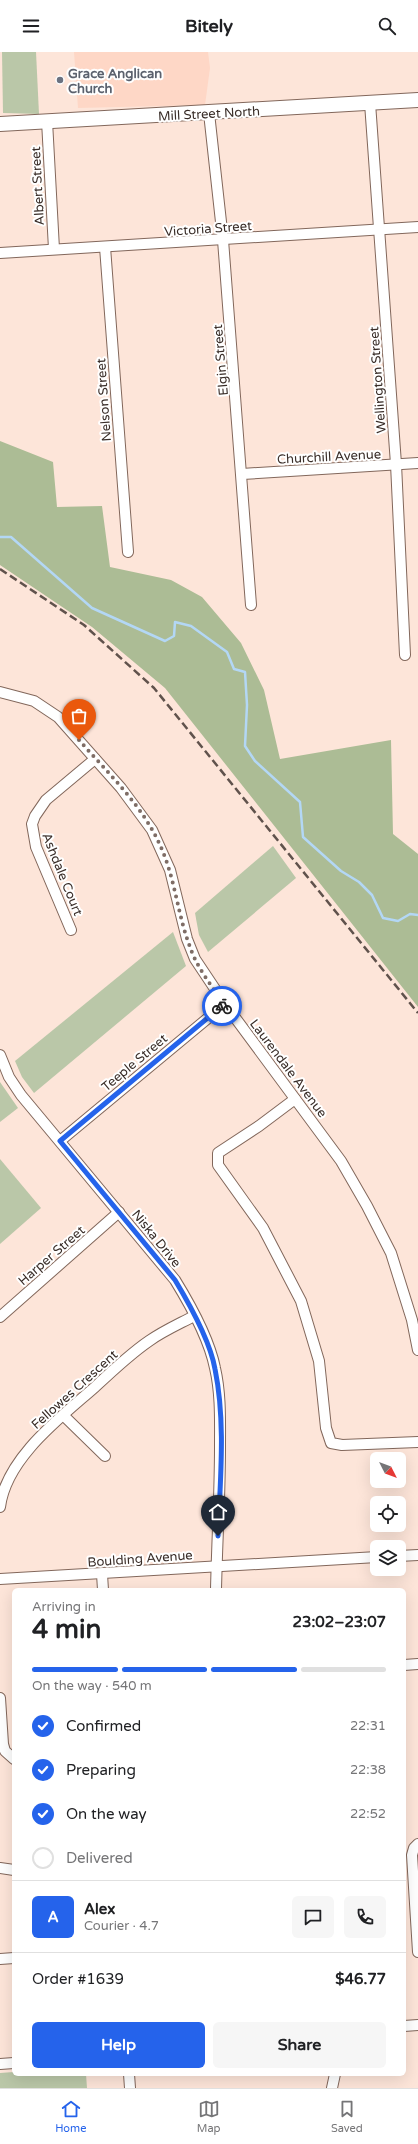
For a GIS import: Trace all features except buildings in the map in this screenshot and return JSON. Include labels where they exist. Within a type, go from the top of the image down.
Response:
[{"type":"main road","name":"Mill Street North","points":[[0,124],[418,100]]},
{"type":"street","name":"Wellington Street","points":[[370,103],[396,464],[405,655]]},
{"type":"street","name":"Elgin Street","points":[[210,113],[223,240],[251,605]]},
{"type":"street","name":"Albert Street","points":[[47,121],[54,249]]},
{"type":"street","name":"Victoria Street","points":[[0,253],[418,227]]},
{"type":"street","name":"Nelson Street","points":[[105,247],[128,552]]},
{"type":"street","name":"Churchill Avenue","points":[[242,474],[418,463]]},
{"type":"street","name":"Laurendale Avenue","points":[[0,692],[13,694],[34,701],[51,711],[64,722],[143,815],[159,842],[170,870],[190,949],[200,969],[224,1004],[341,1161],[391,1253],[412,1320],[418,1350]]},
{"type":"street","name":"Ashdale Court","points":[[71,930],[36,847],[32,824],[37,812],[46,800],[95,759]]},
{"type":"street","name":"Teeple Street","points":[[60,1141],[224,1004]]},
{"type":"street","name":"Niska Drive","points":[[0,1055],[14,1086],[175,1280],[194,1316],[215,1368],[220,1411],[220,1479],[216,1588]]},
{"type":"street","points":[[295,1099],[260,1126],[218,1153],[218,1164],[263,1228],[301,1301],[319,1361],[326,1428],[331,1443],[342,1445],[418,1442]]},
{"type":"street","name":"Harper Street","points":[[0,1317],[120,1212]]},
{"type":"street","name":"Fellowes Crescent","points":[[0,1507],[9,1479],[42,1434],[147,1342],[194,1316]]},
{"type":"street","points":[[63,1415],[105,1456]]},
{"type":"street","points":[[406,1556],[418,1555]]},
{"type":"street","name":"Boulding Avenue","points":[[0,1579],[370,1557]]},
{"type":"street","points":[[102,1574],[103,1588]]},
{"type":"street","points":[[406,1665],[418,1664]]},
{"type":"street","points":[[0,1698],[3,1744],[5,1751],[12,1757]]},
{"type":"street","points":[[418,1844],[414,1848],[412,1855],[418,1931],[418,1952]]},
{"type":"street","points":[[0,1868],[12,1870]]},
{"type":"street","points":[[0,1959],[12,1958]]},
{"type":"street","points":[[406,2026],[418,2025]]},
{"type":"street","points":[[0,2064],[12,2063]]},
{"type":"street","points":[[129,2076],[130,2088]]},
{"type":"street","points":[[332,2088],[335,2076]]},
{"type":"shaded area","points":[[74,52],[208,52],[210,68],[205,105],[78,108]]},
{"type":"green space","points":[[2,52],[36,52],[39,114],[3,113]]},
{"type":"green space","points":[[0,441],[53,462],[57,507],[102,506],[110,567],[171,580],[202,597],[241,643],[264,690],[280,759],[391,740],[393,834],[418,854],[418,1007],[165,688],[92,627],[0,565]]},
{"type":"green space","points":[[273,846],[296,878],[208,952],[199,935],[195,913]]},
{"type":"green space","points":[[173,932],[186,966],[34,1093],[22,1077],[15,1061]]},
{"type":"green space","points":[[0,1082],[18,1108],[0,1122]]},
{"type":"green space","points":[[0,1159],[41,1208],[0,1244]]},
{"type":"green space","points":[[12,2072],[12,2076],[86,2076],[87,2088],[0,2088],[0,2073]]},
{"type":"waterway","points":[[0,537],[11,537],[92,608],[165,641],[174,636],[175,622],[191,626],[227,652],[234,669],[245,672],[247,705],[245,746],[255,761],[300,802],[303,837],[341,871],[359,882],[372,895],[383,918],[398,921],[410,914],[418,915]]},
{"type":"railway","points":[[0,569],[84,625],[154,688],[418,1013]]},
{"type":"way so far","points":[[79,740],[143,815],[159,842],[170,870],[190,949],[200,969],[224,1004],[222,1006]]},
{"type":"place","name":"Grace Anglican Church","points":[[60,80]]},
{"type":"route","points":[[218,1536],[220,1411],[215,1368],[204,1336],[189,1304],[175,1280],[60,1141],[222,1006]]}]
